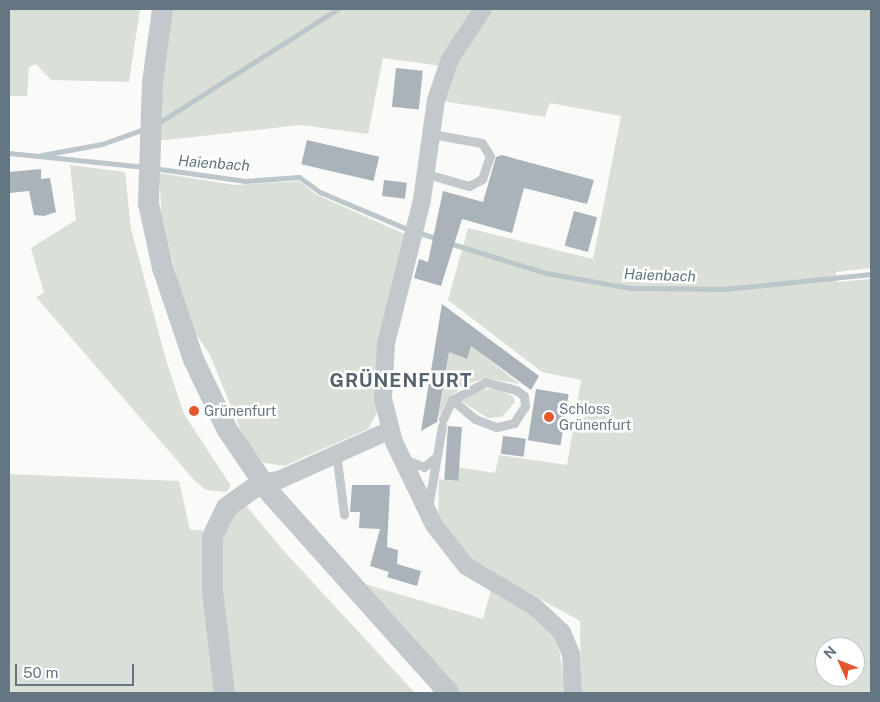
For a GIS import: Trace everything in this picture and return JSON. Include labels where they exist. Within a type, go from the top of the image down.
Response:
[{"type":"street","points":[[162,9],[150,120],[147,178],[162,267],[193,359],[226,428],[261,482],[308,540],[450,693]]},
{"type":"street","points":[[483,9],[450,59],[436,100],[427,174],[386,343],[383,399],[390,430],[427,514],[466,566],[535,607],[562,632],[572,654],[574,693]]},
{"type":"street","points":[[224,693],[212,591],[212,536],[226,506],[261,482],[279,480],[390,430]]},
{"type":"lane","points":[[427,174],[469,186],[482,179],[490,156],[482,143],[432,134]]},
{"type":"lane","points":[[427,514],[443,422],[452,400],[486,382],[516,390],[524,396],[526,406],[514,423],[496,427],[475,419],[452,400]]},
{"type":"lane","points":[[336,453],[344,514]]},
{"type":"lane","points":[[400,455],[414,466],[424,467],[437,456]]},
{"type":"shaded area","points":[[9,9],[140,9],[129,82],[51,80],[36,64],[29,67],[27,96],[9,96]]},
{"type":"shaded area","points":[[171,9],[474,9],[441,66],[383,58],[368,134],[300,125],[160,140],[161,95]]},
{"type":"shaded area","points":[[492,9],[871,9],[871,268],[836,272],[837,282],[871,279],[871,693],[581,693],[580,621],[473,562],[438,520],[439,479],[454,481],[456,467],[495,473],[499,455],[567,465],[581,380],[542,372],[448,300],[468,228],[593,259],[621,116],[550,103],[545,117],[441,101],[453,64]]},
{"type":"shaded area","points":[[70,165],[125,172],[131,229],[166,360],[184,414],[231,486],[226,492],[206,490],[194,480],[36,297],[44,293],[31,248],[76,220]]},
{"type":"shaded area","points":[[159,173],[235,185],[299,181],[317,195],[407,235],[378,411],[368,429],[284,466],[260,462],[249,450],[210,355],[188,322],[162,220]]},
{"type":"shaded area","points":[[471,346],[520,384],[486,378],[464,385],[448,399],[438,418],[449,352],[467,359]]},
{"type":"shaded area","points":[[494,388],[513,396],[515,402],[502,417],[488,418],[461,401],[468,392]]},
{"type":"shaded area","points":[[9,474],[179,481],[190,530],[202,530],[218,693],[9,693]]},
{"type":"shaded area","points":[[244,503],[282,549],[415,693],[232,693],[218,552],[225,524]]},
{"type":"shaded area","points":[[358,582],[483,619],[491,589],[534,615],[557,637],[566,693],[459,693]]},
{"type":"building","points":[[396,68],[423,71],[419,110],[392,107]]},
{"type":"building","points":[[307,140],[379,157],[373,181],[301,164]]},
{"type":"building","points":[[502,155],[594,180],[587,204],[524,188],[512,233],[462,219],[441,286],[414,278],[419,259],[428,262],[443,191],[483,202],[496,157]]},
{"type":"building","points":[[41,169],[41,179],[50,178],[56,212],[44,216],[34,215],[29,191],[9,193],[9,172]]},
{"type":"building","points":[[384,180],[407,183],[405,199],[382,196]]},
{"type":"building","points":[[574,211],[597,217],[588,252],[565,246]]},
{"type":"building","points":[[442,304],[539,376],[531,390],[471,346],[467,359],[449,352],[437,422],[421,431]]},
{"type":"building","name":"Schloss Grünenfurt","points":[[536,389],[569,394],[560,446],[528,440]]},
{"type":"building","points":[[448,426],[462,427],[458,481],[444,480]]},
{"type":"building","points":[[503,436],[526,439],[524,457],[501,454]]},
{"type":"building","points":[[352,485],[390,485],[387,547],[398,550],[397,564],[421,571],[417,586],[387,577],[389,572],[370,566],[380,529],[359,528],[360,512],[350,512]]},
{"type":"waterway","points":[[155,125],[338,9]]},
{"type":"waterway","points":[[42,155],[102,144],[144,129]]},
{"type":"waterway","name":"Haienbach","points":[[9,153],[145,167]]},
{"type":"waterway","name":"Haienbach","points":[[153,168],[245,181],[299,177],[320,192],[407,229]]},
{"type":"waterway","name":"Haienbach","points":[[423,234],[438,239]]},
{"type":"waterway","name":"Haienbach","points":[[449,243],[546,273],[630,288],[724,289],[871,274]]},
{"type":"place","name":"Grünenfurt","points":[[194,411]]},
{"type":"place","name":"Schloss Grünenfurt","points":[[549,417]]},
{"type":"district","name":"GRÜNENFURT","points":[[401,381]]}]
